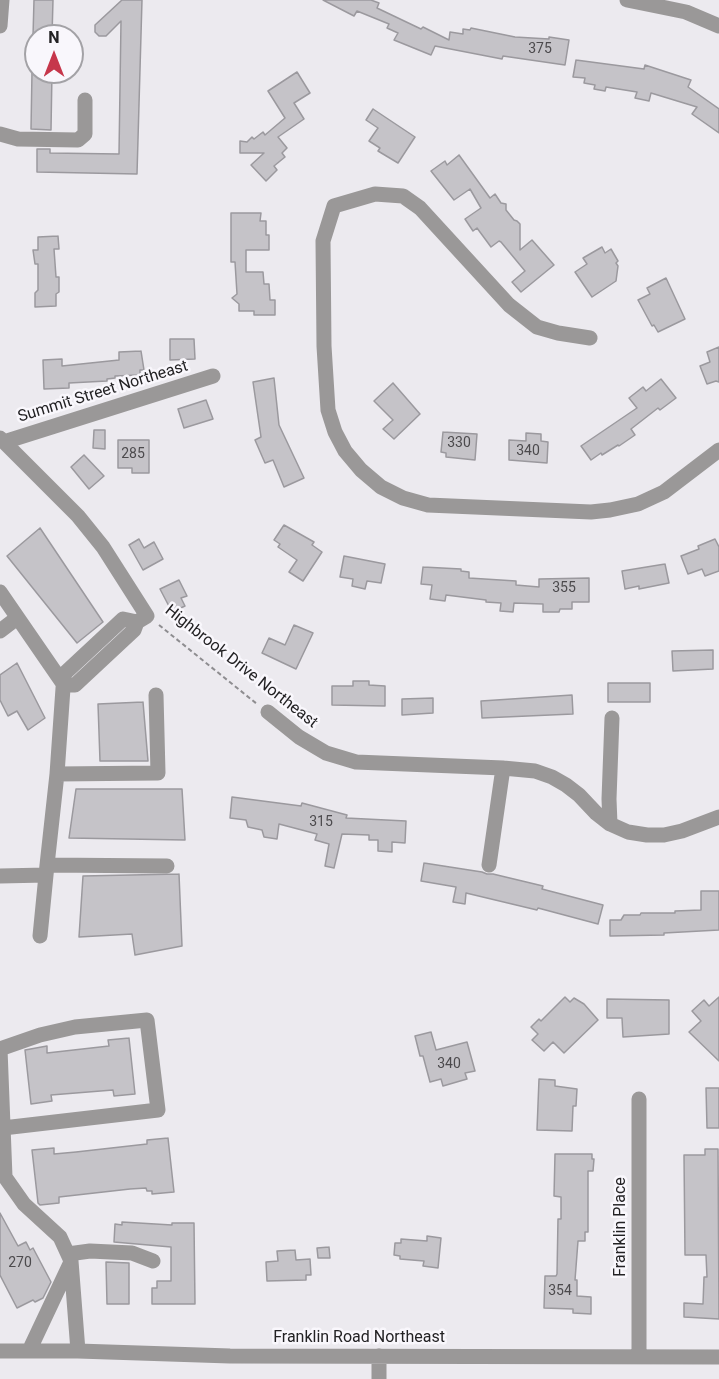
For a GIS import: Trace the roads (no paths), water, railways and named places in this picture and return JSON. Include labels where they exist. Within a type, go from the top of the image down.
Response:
[{"type":"street","points":[[0,26],[2,0]]},
{"type":"street","points":[[627,0],[686,12],[719,26]]},
{"type":"street","points":[[0,134],[18,139],[78,140],[86,134],[85,100]]},
{"type":"street","points":[[590,338],[537,327],[509,305],[420,208],[403,196],[375,194],[334,206],[323,242],[324,346],[328,410],[335,432],[345,451],[361,470],[381,487],[403,498],[428,505],[591,512],[610,510],[638,504],[664,492],[719,450]]},
{"type":"street","name":"Summit Street Northeast","points":[[2,440],[213,376]]},
{"type":"street","points":[[2,440],[78,516],[103,547],[142,619],[135,630],[75,686],[64,685]]},
{"type":"street","points":[[0,592],[64,685],[40,936]]},
{"type":"street","points":[[0,632],[17,618]]},
{"type":"street","points":[[57,774],[158,773],[156,695]]},
{"type":"street","name":"Highbrook Drive Northeast","points":[[267,712],[299,737],[326,753],[356,762],[534,771],[552,777],[579,795],[610,824],[628,832],[664,835],[719,817]]},
{"type":"street","points":[[610,824],[612,718]]},
{"type":"street","points":[[489,865],[503,768]]},
{"type":"street","points":[[0,876],[46,870],[167,866]]},
{"type":"street","points":[[3,1128],[158,1110],[147,1020],[75,1027],[40,1035],[0,1049],[3,1128],[5,1177],[24,1204],[60,1237],[70,1258],[78,1351]]},
{"type":"street","name":"Franklin Place","points":[[639,1099],[639,1356]]},
{"type":"street","points":[[29,1351],[52,1305],[70,1258],[90,1251],[132,1253],[153,1261]]},
{"type":"street","points":[[52,1305],[75,1306]]},
{"type":"street","name":"Franklin Road Northeast","points":[[0,1351],[230,1356],[719,1357]]},
{"type":"street","points":[[379,1356],[379,1379]]}]
